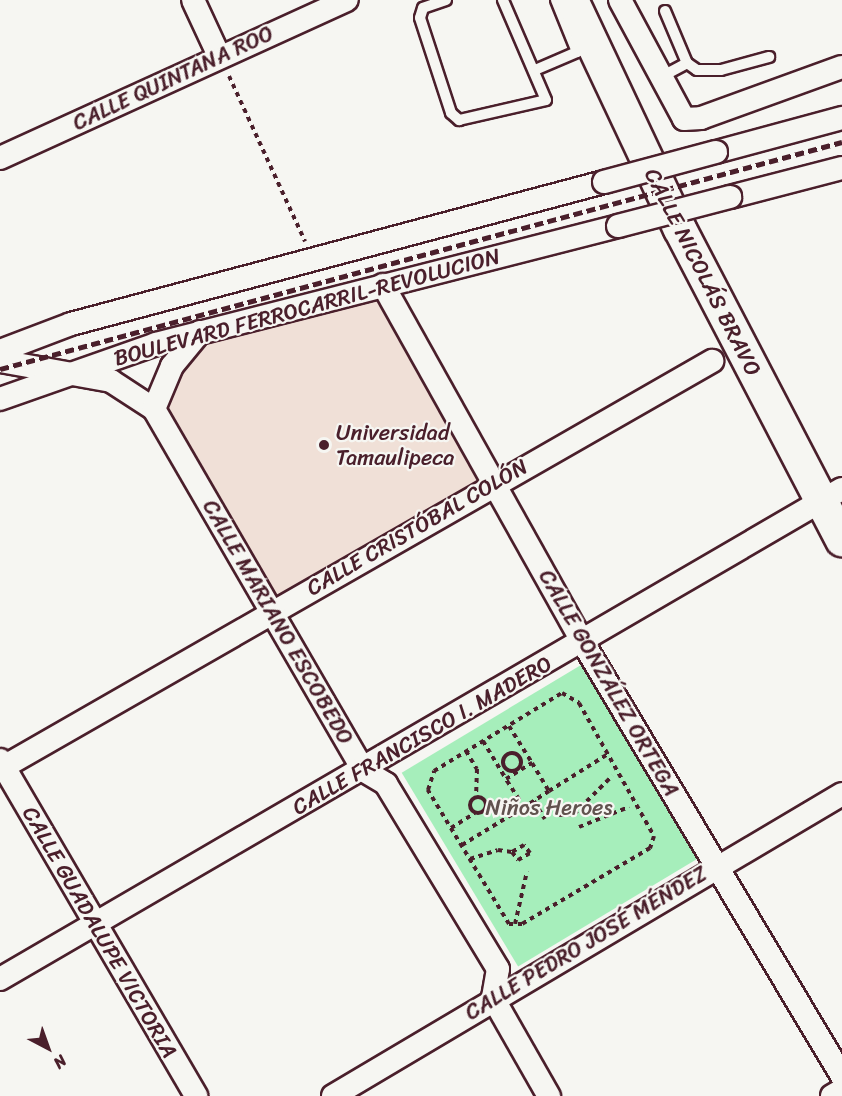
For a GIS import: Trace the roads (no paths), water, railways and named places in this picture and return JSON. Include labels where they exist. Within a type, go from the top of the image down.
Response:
[{"type":"main road","name":"CALLE NICOLÁS BRAVO","points":[[572,0],[675,218],[831,496],[842,540]]},
{"type":"street","points":[[194,0],[219,56]]},
{"type":"street","name":"CALLE QUINTANA ROO","points":[[0,158],[219,56],[347,0]]},
{"type":"street","points":[[620,0],[678,114],[692,121],[842,67]]},
{"type":"street","points":[[0,351],[71,324],[842,118]]},
{"type":"street","name":"BOULEVARD FERROCARRIL-REVOLUCION","points":[[0,399],[72,370],[200,332],[842,168]]},
{"type":"street","name":"CALLE GONZÁLEZ ORTEGA","points":[[383,285],[582,642],[842,1076]]},
{"type":"street","points":[[154,409],[172,366],[200,332]]},
{"type":"street","points":[[0,361],[72,370]]},
{"type":"street","name":"CALLE CRISTÓBAL COLÓN","points":[[1,766],[494,481],[712,361]]},
{"type":"street","name":"CALLE MARIANO ESCOBEDO","points":[[72,370],[134,391],[154,409],[363,770],[386,784],[498,969],[493,998]]},
{"type":"street","name":"CALLE FRANCISCO I. MADERO","points":[[0,979],[831,496]]},
{"type":"street","name":"CALLE GUADALUPE VICTORIA","points":[[1,766],[196,1096]]},
{"type":"street","name":"CALLE PEDRO JOSÉ MÉNDEZ","points":[[333,1096],[716,865],[842,794]]},
{"type":"street","points":[[493,998],[549,1096]]},
{"type":"street","points":[[832,1096],[842,1090]]},
{"type":"lane","points":[[446,0],[421,4],[421,30],[456,118],[543,103],[546,93],[503,0]]},
{"type":"lane","points":[[535,70],[577,52],[556,0]]},
{"type":"lane","points":[[665,11],[687,63],[708,72],[769,57]]},
{"type":"lane","points":[[658,78],[687,63]]},
{"type":"railway","points":[[0,369],[842,142]]},
{"type":"place","name":"Universidad Tamaulipeca","points":[[324,445]]},
{"type":"park label","name":"Niños Heroes","points":[[549,808]]}]
